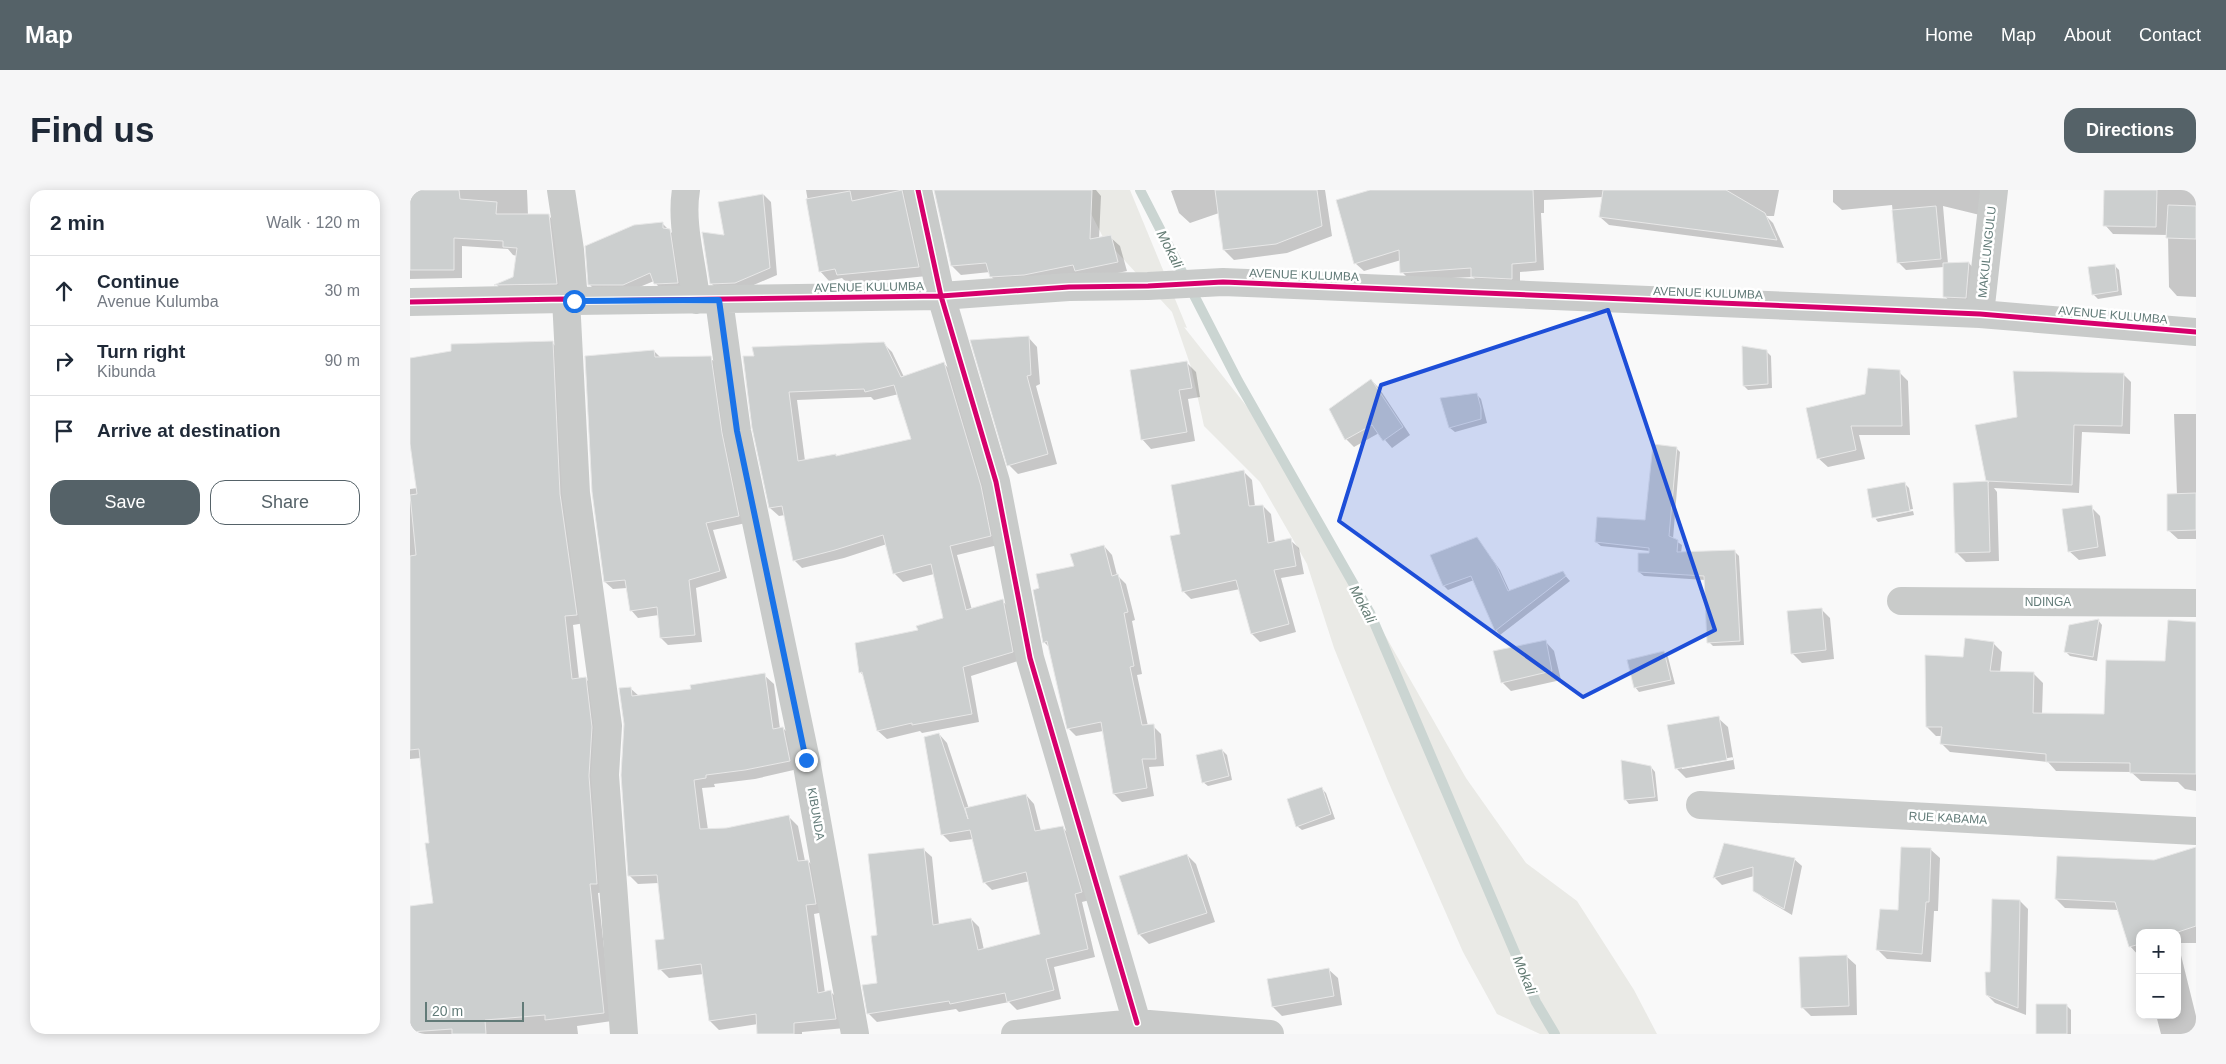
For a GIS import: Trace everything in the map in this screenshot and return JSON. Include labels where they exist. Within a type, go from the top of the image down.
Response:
[{"type":"street","points":[[561,190],[570,250],[576,493],[608,726],[605,775],[624,1034]]},
{"type":"street","name":"KIBUNDA","points":[[686,190],[687,246],[693,266],[708,300],[737,431],[806,760],[855,1034]]},
{"type":"street","points":[[918,190],[941,296],[996,482],[1030,658],[1126,1027]]},
{"type":"street","name":"MAKULUNGULU","points":[[1980,314],[1994,190]]},
{"type":"street","name":"AVENUE KULUMBA","points":[[410,302],[941,296],[1069,287],[1148,286],[1223,282],[1980,314],[2196,332]]},
{"type":"street","name":"NDINGA","points":[[1901,601],[2196,603]]},
{"type":"street","name":"RUE KABAMA","points":[[1700,805],[2196,831]]},
{"type":"street","points":[[1014,1034],[1126,1027],[1270,1034]]},
{"type":"highlighted area","points":[[1608,310],[1715,630],[1583,697],[1339,521],[1381,385]]},
{"type":"shaded area","points":[[1079,190],[1130,190],[1187,328],[1184,327],[1248,408],[1347,568],[1466,778],[1526,863],[1577,901],[1634,990],[1657,1034],[1540,1034],[1497,1014],[1463,952],[1388,781],[1334,648],[1307,564],[1260,482],[1204,426],[1191,367],[1172,312],[1103,237]]},
{"type":"building","points":[[410,190],[459,190],[460,199],[497,202],[496,214],[549,214],[557,284],[494,285],[513,277],[517,248],[503,247],[503,241],[454,238],[454,270],[410,270]]},
{"type":"building","points":[[902,190],[919,267],[837,275],[835,269],[819,272],[806,199],[850,191],[852,201]]},
{"type":"building","points":[[934,190],[1092,190],[1090,239],[1111,235],[1118,262],[1075,271],[1073,265],[1024,275],[990,277],[986,263],[951,266]]},
{"type":"building","points":[[1215,190],[1317,190],[1322,226],[1276,244],[1223,250]]},
{"type":"building","points":[[1370,190],[1533,190],[1536,262],[1512,264],[1512,279],[1471,277],[1471,268],[1400,273],[1399,250],[1354,264],[1336,200]]},
{"type":"building","points":[[1603,190],[1726,190],[1765,213],[1777,240],[1599,217]]},
{"type":"building","points":[[2104,190],[2157,190],[2156,227],[2103,226]]},
{"type":"building","points":[[763,194],[770,268],[735,283],[710,284],[702,232],[724,235],[718,202]]},
{"type":"building","points":[[2168,205],[2196,206],[2196,239],[2166,238]]},
{"type":"building","points":[[1936,206],[1941,259],[1897,263],[1892,210]]},
{"type":"building","points":[[663,222],[663,228],[670,229],[678,283],[654,284],[650,273],[623,285],[588,285],[585,246],[634,225]]},
{"type":"building","points":[[1969,262],[1966,298],[1943,297],[1943,263]]},
{"type":"building","points":[[2115,264],[2118,291],[2092,295],[2088,267]]},
{"type":"building","points":[[1029,336],[1031,375],[1027,376],[1048,454],[1007,466],[970,340]]},
{"type":"building","points":[[553,341],[560,494],[577,615],[565,616],[572,679],[586,677],[592,727],[589,776],[597,884],[590,884],[604,1013],[545,1020],[545,1015],[485,1020],[486,1034],[452,1034],[452,1029],[410,1032],[410,906],[433,903],[425,843],[429,843],[419,749],[410,750],[410,556],[416,555],[410,495],[417,494],[410,444],[410,358],[451,351],[451,344]]},
{"type":"building","points":[[884,342],[901,377],[944,362],[981,486],[991,536],[950,546],[966,610],[1003,599],[1013,652],[963,667],[972,714],[912,725],[912,723],[877,731],[862,672],[859,673],[855,643],[918,630],[916,626],[943,618],[931,564],[893,574],[883,535],[793,561],[782,506],[769,508],[752,428],[743,356],[754,356],[752,347]],"holes":[[[894,385],[911,439],[836,456],[836,454],[798,461],[789,392],[864,389],[865,392]]]},
{"type":"building","points":[[1742,346],[1767,350],[1768,384],[1743,386]]},
{"type":"building","points":[[654,350],[655,357],[711,356],[722,433],[739,516],[706,523],[720,571],[689,580],[695,635],[660,638],[657,607],[630,611],[625,580],[604,582],[592,492],[585,356]]},
{"type":"building","points":[[1187,361],[1192,388],[1179,390],[1187,432],[1141,440],[1130,370]]},
{"type":"building","points":[[1868,368],[1900,370],[1902,426],[1851,426],[1856,450],[1817,459],[1806,408],[1865,394]]},
{"type":"building","points":[[2013,371],[2124,373],[2122,426],[2074,425],[2072,485],[1986,481],[1975,425],[2017,417]]},
{"type":"building","points":[[1371,379],[1403,427],[1383,441],[1372,425],[1345,440],[1329,409]]},
{"type":"building","points":[[1477,393],[1481,408],[1481,419],[1449,428],[1440,398]]},
{"type":"building","points":[[1653,444],[1677,447],[1669,536],[1678,540],[1677,552],[1735,550],[1740,641],[1707,643],[1704,576],[1638,572],[1638,553],[1649,553],[1649,548],[1595,542],[1597,517],[1645,520]]},
{"type":"building","points":[[1244,470],[1249,506],[1263,505],[1268,543],[1291,538],[1296,566],[1274,570],[1289,624],[1251,634],[1236,580],[1182,592],[1170,536],[1180,534],[1171,485]]},
{"type":"building","points":[[1988,481],[1990,552],[1955,553],[1953,483]]},
{"type":"building","points":[[1905,482],[1910,511],[1872,518],[1867,489]]},
{"type":"building","points":[[2196,493],[2196,530],[2167,531],[2167,494]]},
{"type":"building","points":[[2092,505],[2098,547],[2068,552],[2062,509]]},
{"type":"building","points":[[1477,537],[1496,565],[1508,591],[1563,571],[1566,576],[1495,631],[1471,576],[1443,586],[1430,555]]},
{"type":"building","points":[[1104,545],[1112,576],[1118,574],[1128,612],[1124,613],[1134,666],[1130,667],[1142,725],[1154,724],[1156,759],[1142,759],[1147,788],[1113,794],[1101,722],[1067,729],[1047,641],[1043,643],[1033,590],[1039,588],[1036,574],[1074,566],[1070,554]]},
{"type":"building","points":[[1822,608],[1826,650],[1791,654],[1787,611]]},
{"type":"building","points":[[2099,619],[2093,657],[2064,652],[2069,625]]},
{"type":"building","points":[[2168,620],[2196,622],[2196,774],[2130,773],[2130,763],[2046,762],[2046,754],[1940,744],[1942,727],[1926,727],[1925,655],[1963,657],[1965,638],[1994,642],[1990,671],[2034,672],[2033,713],[2104,714],[2106,660],[2165,661]]},
{"type":"building","points":[[1546,640],[1552,671],[1501,683],[1493,651]]},
{"type":"building","points":[[1664,651],[1671,680],[1634,688],[1627,660]]},
{"type":"building","points":[[765,673],[773,729],[783,727],[790,761],[706,775],[706,778],[694,780],[700,829],[726,828],[789,815],[798,861],[808,860],[816,904],[806,905],[818,993],[831,990],[836,1019],[794,1023],[794,1034],[757,1034],[756,1014],[709,1021],[701,964],[658,970],[655,940],[664,939],[657,875],[628,876],[621,775],[624,724],[619,688],[631,687],[632,696],[691,689],[690,685]]},
{"type":"building","points":[[1719,716],[1727,760],[1675,769],[1667,725]]},
{"type":"building","points":[[939,733],[968,819],[965,808],[1026,794],[1035,831],[1063,826],[1082,892],[1075,894],[1088,949],[1046,959],[1054,990],[1007,1002],[1005,993],[950,1004],[949,1001],[867,1014],[862,985],[877,983],[871,936],[877,935],[868,854],[924,848],[933,925],[971,918],[978,950],[1040,934],[1026,872],[983,883],[970,830],[941,835],[924,737]]},
{"type":"building","points":[[1222,749],[1229,776],[1202,783],[1196,755]]},
{"type":"building","points":[[1621,760],[1651,766],[1655,797],[1624,800]]},
{"type":"building","points":[[1322,787],[1331,814],[1296,827],[1287,799]]},
{"type":"building","points":[[1724,843],[1795,858],[1784,909],[1753,891],[1753,867],[1713,878]]},
{"type":"building","points":[[1901,847],[1931,848],[1929,902],[1926,902],[1922,954],[1876,950],[1880,909],[1898,910]]},
{"type":"building","points":[[2196,847],[2196,926],[2181,931],[2181,929],[2136,929],[2136,945],[2129,947],[2115,902],[2055,899],[2057,856],[2154,860]]},
{"type":"building","points":[[1187,854],[1207,913],[1138,935],[1119,876]]},
{"type":"building","points":[[1992,899],[2020,900],[2018,1008],[1986,995],[1985,972],[1990,972]]},
{"type":"building","points":[[1847,955],[1849,1006],[1801,1008],[1799,957]]},
{"type":"building","points":[[1329,968],[1334,996],[1272,1007],[1267,979]]},
{"type":"building","points":[[2036,1004],[2067,1004],[2067,1034],[2036,1034]]},
{"type":"waterway","name":"Mokali","points":[[1140,190],[1238,381],[1370,613],[1536,1002],[1555,1034]]},
{"type":"cycle path","points":[[918,190],[941,296],[996,482],[1030,658],[1137,1023]]},
{"type":"cycle path","points":[[410,302],[941,296],[1069,287],[1148,286],[1223,282],[1980,314],[2196,332]]},
{"type":"route","points":[[574,301],[719,300],[737,431],[806,760]]}]
